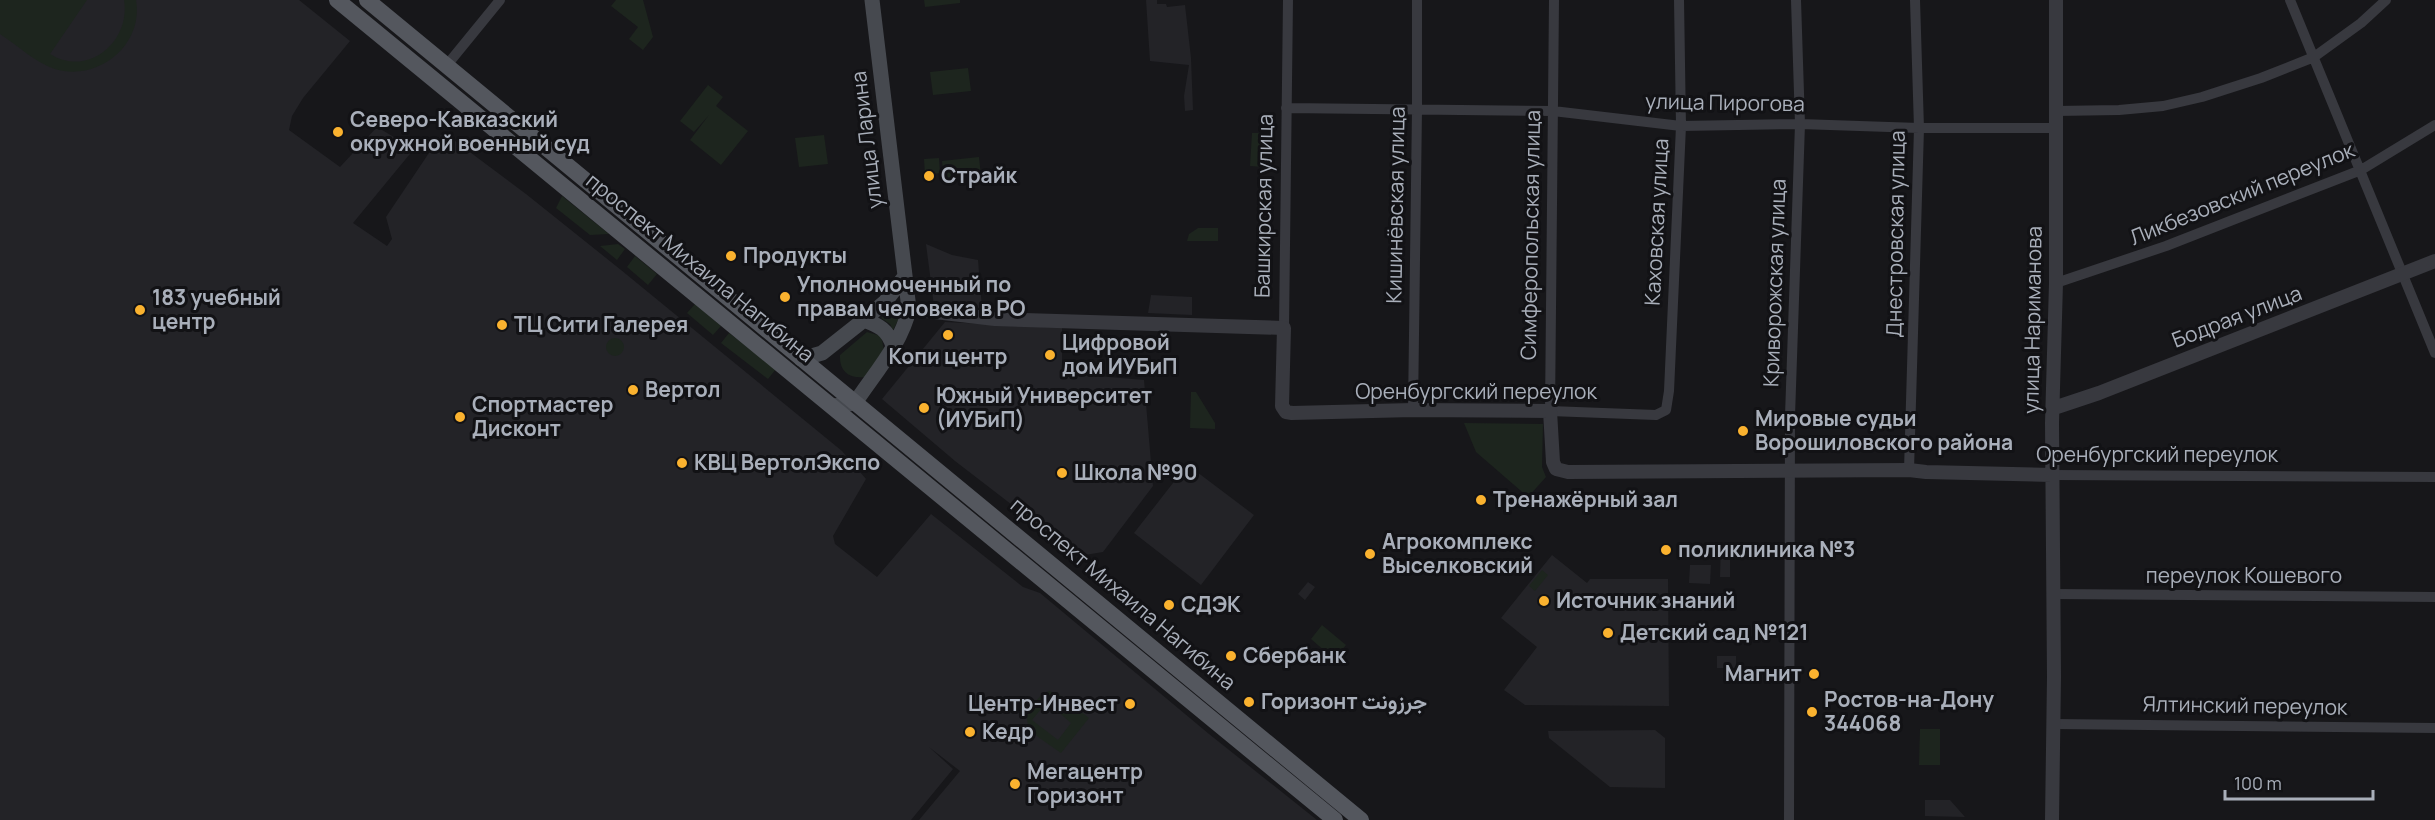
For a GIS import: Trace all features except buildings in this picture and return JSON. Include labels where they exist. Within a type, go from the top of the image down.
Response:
[{"type":"main road","name":"проспект Михаила Нагибина","points":[[337,0],[834,406],[1335,820]]},
{"type":"main road","name":"проспект Михаила Нагибина","points":[[367,0],[1362,820]]},
{"type":"main road","name":"улица Ларина","points":[[872,0],[909,309]]},
{"type":"main road","points":[[801,359],[822,353],[863,320],[885,302],[904,276]]},
{"type":"main road","points":[[834,406],[855,403],[893,346],[904,324],[909,309],[898,303],[885,302]]},
{"type":"main road","points":[[863,320],[883,328],[893,346]]},
{"type":"main road","points":[[815,370],[822,353]]},
{"type":"main road","name":"проспект Михаила Нагибина","points":[[812,388],[815,370]]},
{"type":"street","points":[[447,65],[500,0]]},
{"type":"street","name":"Башкирская улица","points":[[1286,411],[1282,406],[1288,0]]},
{"type":"street","name":"Кишинёвская улица","points":[[1413,410],[1417,0]]},
{"type":"street","name":"Симферопольская улица","points":[[1554,0],[1550,411],[1552,462],[1556,469]]},
{"type":"street","name":"Каховская улица","points":[[1666,410],[1681,126],[1679,0]]},
{"type":"street","name":"Криворожская улица","points":[[1789,820],[1790,416],[1800,124],[1796,0]]},
{"type":"street","name":"Днестровская улица","points":[[1910,470],[1918,128],[1915,0]]},
{"type":"street","name":"улица Нариманова","points":[[2052,820],[2056,0]]},
{"type":"street","points":[[2290,0],[2435,353]]},
{"type":"street","points":[[2056,111],[2119,110],[2163,105],[2222,91],[2314,57],[2361,23],[2386,0]]},
{"type":"street","name":"улица Пирогова","points":[[1286,108],[1553,111],[1681,126],[1800,124],[1918,128],[2055,128]]},
{"type":"street","name":"Ликбезовский переулок","points":[[2056,284],[2166,246],[2361,170],[2435,125]]},
{"type":"street","name":"Бодрая улица","points":[[2054,408],[2110,389],[2435,261]]},
{"type":"street","points":[[909,309],[994,319],[1284,328]]},
{"type":"street","name":"Оренбургский переулок","points":[[1286,411],[1292,413],[1413,410],[1550,411],[1656,415],[1666,410]]},
{"type":"street","name":"Оренбургский переулок","points":[[1556,469],[1568,472],[1910,470],[2052,475],[2435,477]]},
{"type":"street","name":"переулок Кошевого","points":[[2052,594],[2435,597]]},
{"type":"street","name":"Ялтинский переулок","points":[[2054,724],[2435,728]]},
{"type":"shaded area","points":[[0,0],[299,0],[350,41],[303,98],[292,116],[289,130],[340,167],[377,127],[414,149],[353,223],[387,246],[392,239],[386,217],[443,132],[526,194],[842,451],[866,479],[833,536],[835,544],[877,577],[931,514],[1023,587],[1040,593],[1209,734],[1317,820],[919,820],[960,771],[929,747],[953,769],[911,820],[0,820]]},
{"type":"shaded area","points":[[0,0],[87,0],[50,54],[64,60],[79,61],[92,58],[114,41],[121,29],[124,0],[136,0],[137,16],[133,32],[115,56],[102,65],[71,72],[41,63],[0,34]]},
{"type":"shaded area","points":[[616,0],[643,0],[653,37],[643,50],[629,39],[638,27],[611,6]]},
{"type":"shaded area","points":[[924,0],[960,0],[960,3],[925,7]]},
{"type":"shaded area","points":[[1146,0],[1157,0],[1157,4],[1166,4],[1167,7],[1185,5],[1191,58],[1193,110],[1185,111],[1184,96],[1189,65],[1150,61]]},
{"type":"shaded area","points":[[968,68],[971,91],[933,95],[930,72]]},
{"type":"shaded area","points":[[708,85],[723,97],[716,106],[748,131],[721,165],[690,140],[709,115],[694,132],[680,121]]},
{"type":"shaded area","points":[[1252,133],[1266,133],[1264,167],[1250,166]]},
{"type":"shaded area","points":[[824,135],[828,164],[799,167],[795,138]]},
{"type":"shaded area","points":[[979,157],[981,176],[944,180],[942,161]]},
{"type":"shaded area","points":[[939,158],[940,173],[925,175],[924,159]]},
{"type":"shaded area","points":[[562,196],[609,234],[590,235],[556,208]]},
{"type":"shaded area","points":[[1198,228],[1218,228],[1218,241],[1187,241],[1189,234]]},
{"type":"shaded area","points":[[618,244],[625,249],[617,260],[600,246]]},
{"type":"shaded area","points":[[926,244],[952,255],[978,260],[982,308],[934,306]]},
{"type":"shaded area","points":[[635,256],[657,274],[648,285],[627,267]]},
{"type":"shaded area","points":[[1151,295],[1192,297],[1192,315],[1148,313]]},
{"type":"shaded area","points":[[695,304],[721,326],[713,335],[687,313]]},
{"type":"shaded area","points":[[890,311],[899,314],[893,330],[890,324],[881,318]]},
{"type":"shaded area","name":"Школа №90","points":[[945,322],[1062,328],[1062,373],[1144,380],[1153,486],[1103,552],[1079,556],[955,461],[882,399]]},
{"type":"shaded area","points":[[867,332],[881,336],[884,350],[865,377],[854,377],[843,370],[840,355]]},
{"type":"shaded area","points":[[729,333],[776,369],[768,379],[721,343]]},
{"type":"shaded area","points":[[611,338],[619,338],[624,343],[622,354],[611,356],[606,351],[606,343]]},
{"type":"shaded area","points":[[1191,392],[1196,392],[1215,423],[1215,429],[1190,428]]},
{"type":"shaded area","points":[[1464,423],[1543,424],[1542,467],[1546,477],[1528,497],[1476,452]]},
{"type":"shaded area","points":[[1197,472],[1254,515],[1201,585],[1134,533],[1180,474]]},
{"type":"shaded area","points":[[1721,543],[1730,543],[1730,577],[1720,577]]},
{"type":"shaded area","name":"Детский сад №121","points":[[1552,555],[1587,583],[1590,579],[1668,579],[1669,706],[1525,705],[1504,690],[1537,647],[1501,618]]},
{"type":"shaded area","points":[[1690,565],[1711,565],[1710,584],[1689,583]]},
{"type":"shaded area","points":[[1542,570],[1548,575],[1535,591],[1529,586]]},
{"type":"shaded area","points":[[1308,582],[1315,587],[1305,600],[1298,594]]},
{"type":"shaded area","points":[[1322,625],[1346,645],[1334,659],[1311,639]]},
{"type":"shaded area","points":[[1717,656],[1736,656],[1736,668],[1717,668]]},
{"type":"shaded area","points":[[1047,692],[1060,695],[1089,718],[1061,753],[1033,732],[1027,719],[1034,703]],"holes":[[[1047,702],[1071,723],[1058,740],[1032,720]]]},
{"type":"shaded area","points":[[1920,729],[1940,729],[1940,765],[1919,765]]},
{"type":"shaded area","points":[[1655,730],[1665,738],[1665,788],[1610,787],[1549,738],[1548,731]]},
{"type":"shaded area","points":[[1925,800],[1950,800],[1965,817],[1925,816]]},
{"type":"place","name":"Северо-Кавказский окружной военный суд","points":[[338,132]]},
{"type":"place","name":"Страйк","points":[[929,176]]},
{"type":"place","name":"Продукты","points":[[731,256]]},
{"type":"place","name":"Уполномоченный по правам человека в РО","points":[[785,297]]},
{"type":"place","name":"183 учебный центр","points":[[140,310]]},
{"type":"place","name":"ТЦ Сити Галерея","points":[[502,325]]},
{"type":"place","name":"Копи центр","points":[[948,335]]},
{"type":"place","name":"Цифровой дом ИУБиП","points":[[1050,355]]},
{"type":"place","name":"Вертол","points":[[633,390]]},
{"type":"place","name":"Южный Университет (ИУБиП)","points":[[924,408]]},
{"type":"place","name":"Спортмастер Дисконт","points":[[460,417]]},
{"type":"place","name":"Мировые судьи Ворошиловского района","points":[[1743,431]]},
{"type":"place","name":"КВЦ ВертолЭкспо","points":[[682,463]]},
{"type":"place","name":"Школа №90","points":[[1062,473]]},
{"type":"place","name":"Тренажёрный зал","points":[[1481,500]]},
{"type":"place","name":"поликлиника №3","points":[[1666,550]]},
{"type":"place","name":"Агрокомплекс Выселковский","points":[[1370,554]]},
{"type":"place","name":"Источник знаний","points":[[1544,601]]},
{"type":"place","name":"СДЭК","points":[[1169,605]]},
{"type":"place","name":"Детский сад №121","points":[[1608,633]]},
{"type":"place","name":"Сбербанк","points":[[1231,656]]},
{"type":"place","name":"Магнит","points":[[1814,674]]},
{"type":"place","name":"Горизонт جرزونت","points":[[1249,702]]},
{"type":"place","name":"Центр-Инвест","points":[[1130,704]]},
{"type":"place","name":"Ростов-на-Дону 344068","points":[[1812,712]]},
{"type":"place","name":"Кедр","points":[[970,732]]},
{"type":"place","name":"Мегацентр Горизонт","points":[[1015,784]]}]
